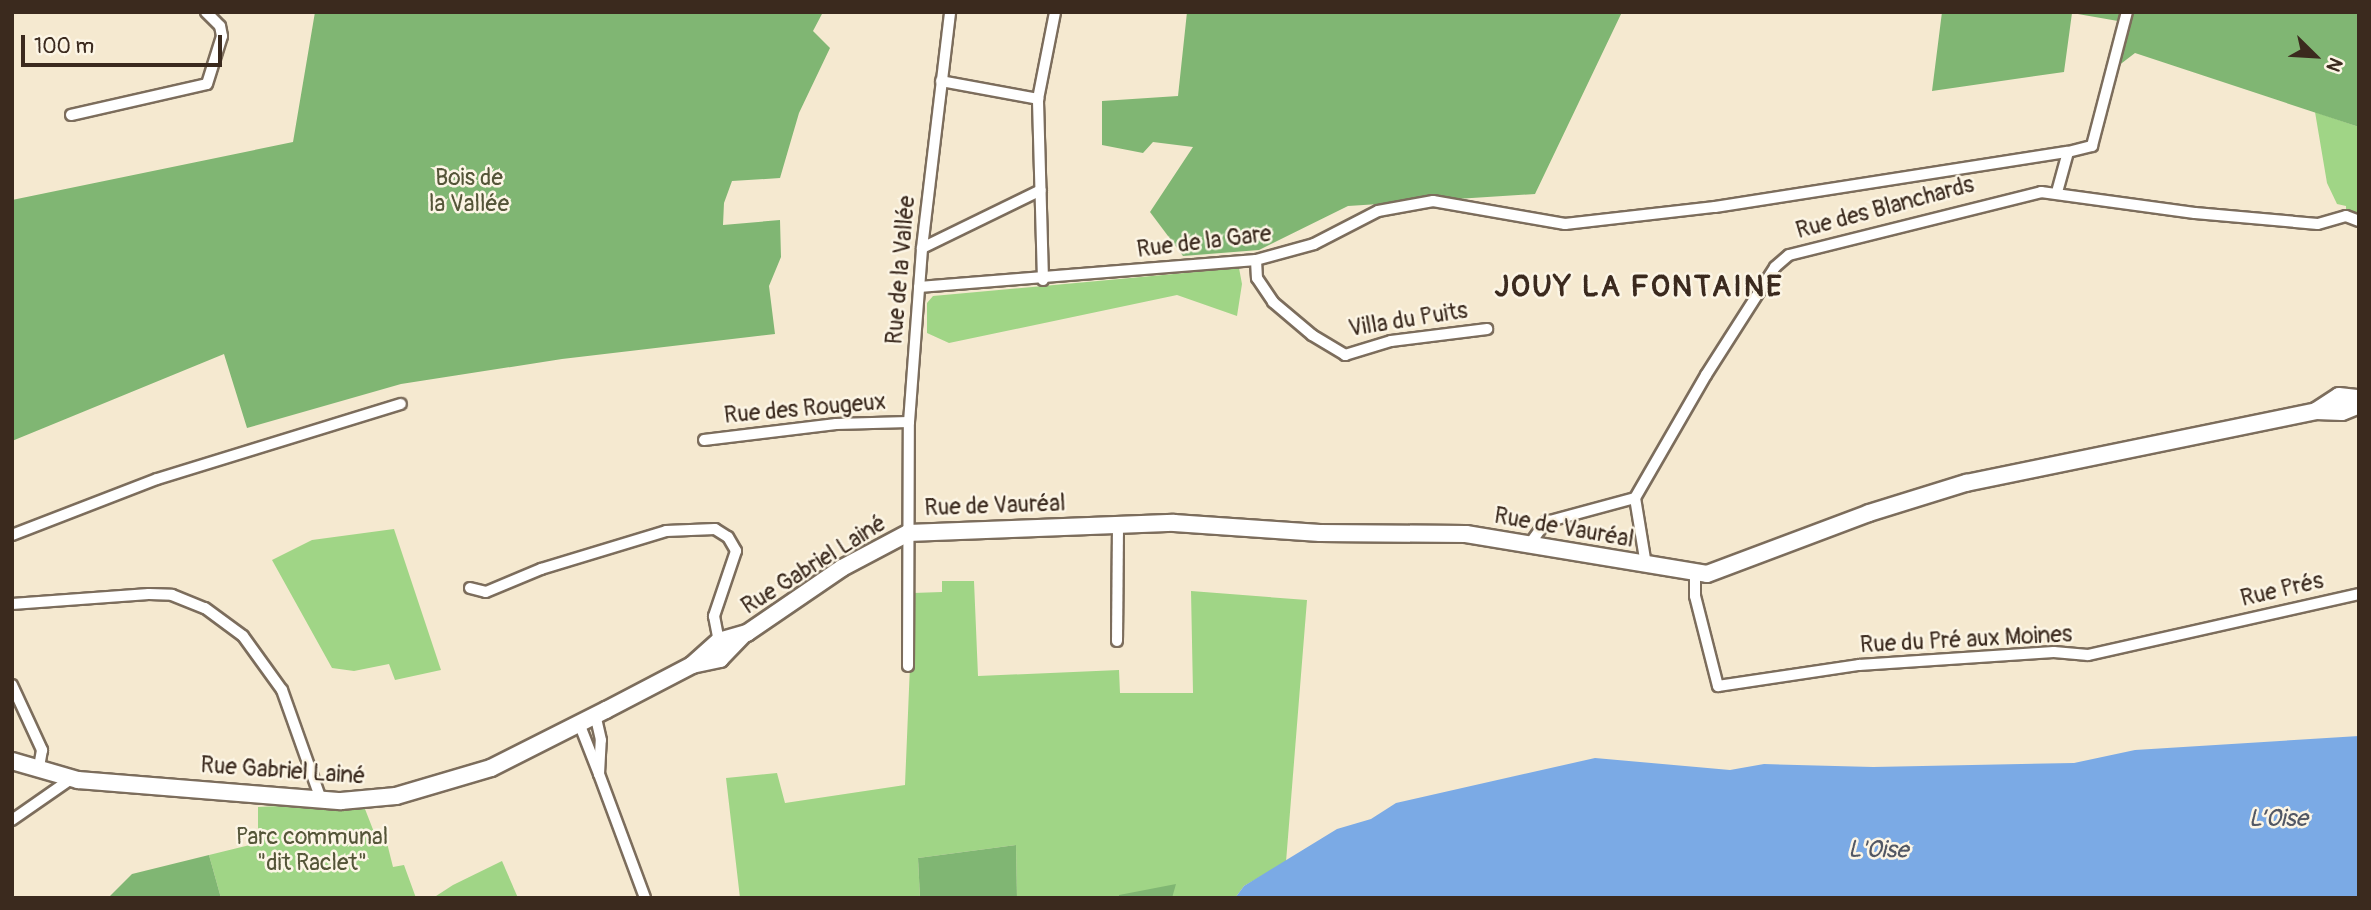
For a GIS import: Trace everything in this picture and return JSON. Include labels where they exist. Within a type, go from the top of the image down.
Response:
[{"type":"street","points":[[71,115],[207,84],[222,30],[206,12]]},
{"type":"street","name":"Rue de la Vallée","points":[[908,666],[909,422],[922,248],[950,12]]},
{"type":"street","points":[[1043,280],[1038,99],[1055,12]]},
{"type":"street","name":"Rue de la Gare","points":[[919,287],[1043,280],[1256,260],[1314,244],[1378,211],[1433,201],[1565,223],[1715,207],[2068,152],[2092,146],[2127,12]]},
{"type":"street","points":[[941,81],[1038,99]]},
{"type":"street","points":[[2057,192],[2068,152]]},
{"type":"street","points":[[922,248],[1041,190]]},
{"type":"street","name":"Rue des Blanchards","points":[[1635,498],[1686,407],[1780,261],[1998,200],[2057,192],[2194,213],[2318,224],[2346,216],[2359,221]]},
{"type":"street","name":"Villa du Puits","points":[[1256,260],[1257,278],[1273,302],[1311,335],[1345,355],[1391,341],[1487,329]]},
{"type":"street","points":[[2316,411],[2339,396],[2359,398]]},
{"type":"street","points":[[12,535],[156,478],[401,404]]},
{"type":"street","points":[[1695,575],[1966,483],[2316,411],[2342,412],[2359,405]]},
{"type":"street","name":"Rue des Rougeux","points":[[704,440],[836,424],[909,422]]},
{"type":"street","points":[[1529,545],[1546,522],[1635,498],[1646,565]]},
{"type":"street","name":"Rue de Vauréal","points":[[908,533],[1205,523],[1320,533],[1466,534],[1695,575]]},
{"type":"street","points":[[1117,641],[1118,524]]},
{"type":"street","points":[[470,588],[486,592],[541,569],[666,531],[715,529],[729,537],[736,551],[714,616],[719,641]]},
{"type":"street","name":"Rue Gabriel Lainé","points":[[692,665],[720,659],[743,635],[842,568],[908,533]]},
{"type":"street","name":"Rue du Pré aux Moines","points":[[1695,575],[1695,596],[1718,687],[1859,665],[2054,652],[2088,655],[2216,628]]},
{"type":"street","points":[[12,604],[149,594],[172,595],[205,608],[243,636],[282,690],[320,797]]},
{"type":"street","name":"Rue Prés","points":[[2216,628],[2359,594]]},
{"type":"street","name":"Rue Gabriel Lainé","points":[[12,761],[39,767],[71,779],[363,801],[459,780],[692,665],[719,641],[743,635]]},
{"type":"street","points":[[12,685],[43,750],[39,767]]},
{"type":"street","points":[[595,715],[601,740],[599,774]]},
{"type":"street","points":[[579,723],[645,898]]},
{"type":"street","points":[[12,820],[71,779]]},
{"type":"green space","name":"Bois de la Vallée","points":[[315,12],[823,12],[813,31],[830,48],[799,113],[780,178],[732,181],[724,203],[723,225],[780,220],[781,257],[769,286],[775,334],[562,359],[401,384],[247,428],[224,354],[12,441],[12,200],[293,142]]},
{"type":"green space","points":[[1187,12],[1622,12],[1535,194],[1348,206],[1259,250],[1183,256],[1150,212],[1193,147],[1153,142],[1143,153],[1102,145],[1102,101],[1178,96]]},
{"type":"green space","points":[[1942,12],[2359,12],[2359,127],[2135,53],[2105,76],[2118,21],[2072,13],[2064,72],[1932,91]]},
{"type":"green space","points":[[2315,112],[2359,127],[2359,222],[2346,216],[2346,206],[2337,204],[2327,183]]},
{"type":"green space","points":[[1239,268],[1242,284],[1237,316],[1177,295],[949,343],[927,333],[927,303],[933,296]]},
{"type":"green space","points":[[394,529],[441,670],[395,680],[389,664],[354,671],[332,668],[272,560],[312,540]]},
{"type":"green space","points":[[942,581],[974,581],[978,676],[1119,670],[1120,693],[1193,693],[1191,591],[1307,600],[1286,862],[1244,886],[1235,898],[1017,898],[1016,845],[918,858],[920,898],[740,898],[726,778],[777,773],[785,803],[905,785],[913,593],[942,592]]},
{"type":"green space","name":"Parc communal \"dit Raclet\"","points":[[326,804],[365,809],[379,845],[387,843],[393,867],[404,865],[416,898],[221,898],[209,855],[258,843],[258,807]]},
{"type":"green space","points":[[1016,845],[1017,898],[920,898],[918,858]]},
{"type":"green space","points":[[209,855],[221,898],[108,898],[132,874]]},
{"type":"green space","name":"Parc communal \"dit Raclet\"","points":[[502,861],[518,898],[433,898],[453,885]]},
{"type":"green space","points":[[1176,884],[1172,898],[1119,898],[1119,895]]},
{"type":"water","name":"L’Oise","points":[[2359,736],[2359,898],[1235,898],[1244,886],[1337,829],[1371,819],[1396,803],[1595,758],[1730,770],[1764,764],[1873,767],[2074,763],[2135,750]]},
{"type":"district","name":"JOUY LA FONTAINE","points":[[1639,287]]},
{"type":"water label","name":"L'Oise","points":[[1878,850]]}]
